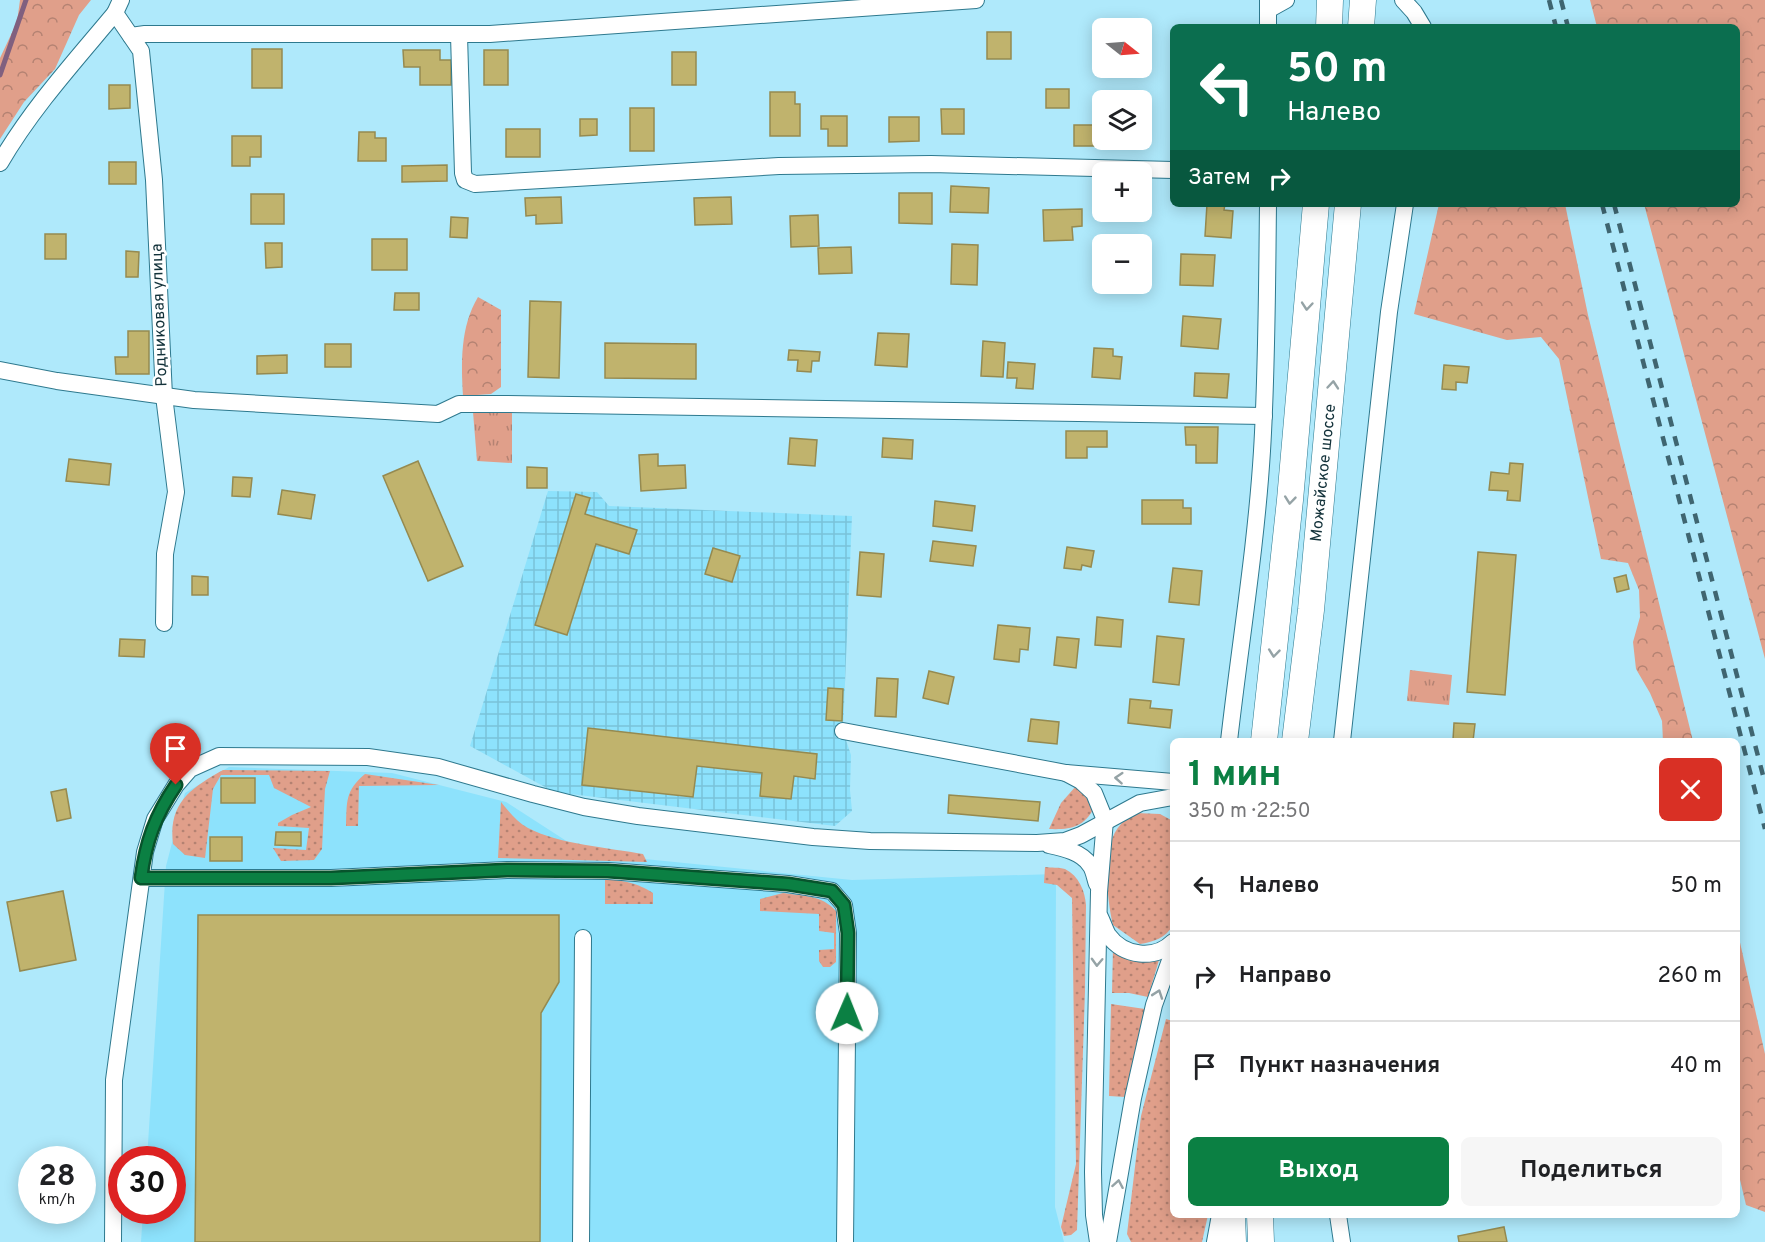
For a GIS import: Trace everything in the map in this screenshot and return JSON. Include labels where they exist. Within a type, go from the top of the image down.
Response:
[{"type":"main road","points":[[1329,24],[1330,0]]},
{"type":"main road","points":[[1361,24],[1363,0]]},
{"type":"main road","name":"Можайское шоссе","points":[[1264,738],[1290,500],[1316,207]]},
{"type":"main road","name":"Можайское шоссе","points":[[1295,738],[1314,574],[1348,207]]},
{"type":"main road","points":[[1232,1218],[1233,1242]]},
{"type":"street","points":[[131,36],[145,34],[459,34],[913,6],[976,0]]},
{"type":"street","points":[[1268,24],[1268,5],[1286,0]]},
{"type":"street","points":[[1403,0],[1414,12],[1420,24]]},
{"type":"street","points":[[0,163],[47,94],[118,6]]},
{"type":"street","name":"Родниковая улица","points":[[118,6],[131,36],[141,51],[154,180],[164,396],[176,492],[165,554],[164,623]]},
{"type":"street","points":[[459,34],[463,173],[465,180],[475,184],[779,166],[931,164],[1170,170]]},
{"type":"street","points":[[1228,738],[1251,583],[1264,416],[1268,207]]},
{"type":"street","points":[[1342,738],[1389,312],[1405,207]]},
{"type":"street","points":[[0,370],[57,381],[206,401],[438,414],[459,404],[518,404],[1264,416]]},
{"type":"street","points":[[843,731],[1066,773],[1170,782]]},
{"type":"street","points":[[112,1242],[114,1080],[145,852],[153,826],[168,797],[190,769],[219,756],[368,757],[438,767],[584,807],[638,816],[813,837],[870,841],[1037,843],[1065,841],[1140,803],[1170,798]]},
{"type":"street","points":[[1066,773],[1081,781],[1094,793],[1105,820],[1099,892],[1093,1172],[1094,1215],[1098,1242]]},
{"type":"street","points":[[1140,803],[1170,809]]},
{"type":"street","points":[[1037,843],[1065,848],[1079,855],[1090,865],[1099,892]]},
{"type":"street","points":[[141,878],[331,878],[507,870],[608,871],[788,884],[832,891],[844,905],[848,933],[845,1242]]},
{"type":"street","points":[[1099,914],[1108,935],[1119,946],[1130,951],[1142,954],[1155,953],[1165,950],[1170,945]]},
{"type":"street","points":[[581,1242],[583,938]]},
{"type":"street","points":[[1108,1242],[1133,1098],[1152,1017],[1170,961]]},
{"type":"street","points":[[1113,1214],[1117,1242]]},
{"type":"street","points":[[1215,1242],[1219,1218]]},
{"type":"street","points":[[1338,1218],[1342,1242]]},
{"type":"shaded area","points":[[548,491],[597,492],[609,506],[852,516],[843,731],[851,755],[852,811],[835,826],[554,792],[470,746]]},
{"type":"shaded area","points":[[229,767],[392,773],[506,802],[585,853],[852,880],[1056,874],[1055,1207],[1064,1242],[141,1242],[142,1224],[186,1224],[186,1146],[148,1146],[166,866],[185,793]]},
{"type":"green space","points":[[20,0],[91,0],[79,15],[55,69],[24,102],[0,139],[0,58],[17,22]]},
{"type":"green space","points":[[1590,0],[1765,0],[1765,659],[1645,207],[1740,207],[1740,24],[1596,24]]},
{"type":"green space","points":[[1438,207],[1566,207],[1588,315],[1692,738],[1663,738],[1662,721],[1636,669],[1633,642],[1640,617],[1639,590],[1628,563],[1601,559],[1559,359],[1541,337],[1507,340],[1414,314]]},
{"type":"green space","points":[[478,297],[501,310],[501,387],[491,394],[463,396],[463,345],[468,320]]},
{"type":"green space","points":[[473,412],[512,413],[512,463],[477,461]]},
{"type":"green space","points":[[1410,670],[1452,675],[1449,705],[1407,701]]},
{"type":"green space","points":[[223,770],[330,771],[325,789],[322,849],[314,860],[281,861],[273,848],[306,850],[309,828],[278,826],[278,823],[311,807],[274,788],[269,775],[221,775],[213,789],[205,858],[185,855],[173,844],[174,818],[184,798],[201,783]]},
{"type":"green space","points":[[365,774],[439,785],[359,786],[358,826],[346,826],[350,791]]},
{"type":"green space","points":[[1076,786],[1086,793],[1094,808],[1086,819],[1076,826],[1049,829],[1061,803]]},
{"type":"green space","points":[[501,802],[520,823],[540,833],[569,842],[643,854],[647,862],[498,858]]},
{"type":"green space","points":[[1136,813],[1160,814],[1170,819],[1170,929],[1159,939],[1140,944],[1113,925],[1109,901],[1107,873],[1110,845],[1115,833],[1128,818]]},
{"type":"green space","points":[[1045,867],[1065,869],[1070,872],[1083,889],[1086,905],[1077,1230],[1071,1235],[1064,1236],[1061,1227],[1076,1164],[1072,898],[1057,885],[1044,883]]},
{"type":"green space","points":[[605,879],[618,880],[647,889],[653,893],[653,904],[605,904]]},
{"type":"green space","points":[[783,893],[818,899],[836,911],[836,962],[830,967],[823,967],[819,961],[819,950],[834,949],[834,933],[819,931],[819,914],[760,911],[760,899]]},
{"type":"green space","points":[[1740,942],[1765,1054],[1765,1212],[1746,1205],[1740,1180]]},
{"type":"green space","points":[[1113,948],[1159,960],[1148,997],[1129,993],[1112,993]]},
{"type":"green space","points":[[1111,1004],[1145,1009],[1125,1097],[1109,1096]]},
{"type":"green space","points":[[1166,1019],[1170,1020],[1170,1218],[1207,1218],[1202,1242],[1131,1242],[1127,1234],[1141,1116]]},
{"type":"building","points":[[987,32],[1011,32],[1011,59],[987,59]]},
{"type":"building","points":[[252,49],[282,49],[282,88],[252,88]]},
{"type":"building","points":[[403,50],[440,50],[440,60],[451,60],[451,85],[420,85],[420,67],[404,67]]},
{"type":"building","points":[[484,50],[508,50],[508,85],[484,85]]},
{"type":"building","points":[[672,52],[696,52],[696,85],[672,85]]},
{"type":"building","points":[[109,85],[130,85],[130,108],[109,109]]},
{"type":"building","points":[[1046,89],[1069,89],[1069,108],[1046,108]]},
{"type":"building","points":[[770,92],[795,92],[795,104],[800,104],[800,136],[770,136]]},
{"type":"building","points":[[630,108],[654,108],[654,151],[630,151]]},
{"type":"building","points":[[941,109],[964,109],[964,134],[942,134]]},
{"type":"building","points":[[821,116],[847,116],[847,146],[828,146],[828,129],[821,129]]},
{"type":"building","points":[[889,117],[919,117],[919,141],[889,142]]},
{"type":"building","points":[[580,119],[597,119],[597,135],[580,136]]},
{"type":"building","points":[[1074,125],[1092,125],[1092,146],[1074,146]]},
{"type":"building","points":[[506,129],[540,129],[540,157],[506,157]]},
{"type":"building","points":[[359,132],[375,132],[375,138],[386,138],[386,161],[358,161]]},
{"type":"building","points":[[232,136],[261,136],[261,157],[250,157],[250,166],[232,166]]},
{"type":"building","points":[[109,162],[136,162],[136,184],[109,184]]},
{"type":"building","points":[[447,165],[447,181],[402,182],[402,166]]},
{"type":"building","points":[[951,186],[989,188],[988,213],[950,212]]},
{"type":"building","points":[[899,193],[932,193],[932,224],[899,223]]},
{"type":"building","points":[[251,194],[284,194],[284,224],[251,224]]},
{"type":"building","points":[[561,197],[562,223],[536,224],[536,215],[526,216],[525,198]]},
{"type":"building","points":[[731,197],[732,224],[695,225],[694,198]]},
{"type":"building","points":[[1207,207],[1224,207],[1224,210],[1233,211],[1231,238],[1205,236]]},
{"type":"building","points":[[1082,209],[1082,226],[1072,227],[1073,240],[1044,241],[1043,210]]},
{"type":"building","points":[[818,215],[819,246],[791,247],[790,216]]},
{"type":"building","points":[[451,217],[468,218],[467,238],[450,237]]},
{"type":"building","points":[[45,234],[66,234],[66,259],[45,259]]},
{"type":"building","points":[[372,239],[407,239],[407,270],[372,270]]},
{"type":"building","points":[[265,243],[282,243],[282,267],[266,268]]},
{"type":"building","points":[[952,244],[978,245],[977,285],[951,284]]},
{"type":"building","points":[[851,247],[852,273],[819,274],[818,248]]},
{"type":"building","points":[[126,251],[139,252],[138,277],[126,277]]},
{"type":"building","points":[[1181,254],[1215,255],[1213,286],[1180,285]]},
{"type":"building","points":[[395,293],[419,293],[419,310],[394,310]]},
{"type":"building","points":[[530,301],[561,302],[559,378],[528,377]]},
{"type":"building","points":[[1183,316],[1221,319],[1218,349],[1181,346]]},
{"type":"building","points":[[128,331],[149,331],[149,374],[116,374],[115,357],[128,357]]},
{"type":"building","points":[[878,333],[909,334],[907,367],[875,365]]},
{"type":"building","points":[[983,341],[1005,343],[1003,377],[981,376]]},
{"type":"building","points":[[605,343],[696,344],[696,379],[605,378]]},
{"type":"building","points":[[325,344],[351,344],[351,367],[325,367]]},
{"type":"building","points":[[1094,348],[1113,349],[1113,356],[1122,357],[1120,379],[1092,377]]},
{"type":"building","points":[[789,350],[820,352],[819,361],[812,361],[811,372],[797,371],[798,360],[788,360]]},
{"type":"building","points":[[287,355],[287,373],[257,374],[257,356]]},
{"type":"building","points":[[1008,362],[1035,364],[1033,389],[1016,388],[1017,378],[1007,378]]},
{"type":"building","points":[[1444,365],[1469,367],[1467,383],[1456,382],[1456,390],[1442,389]]},
{"type":"building","points":[[1195,373],[1229,374],[1227,398],[1194,396]]},
{"type":"building","points":[[1185,427],[1218,427],[1217,463],[1196,463],[1196,445],[1186,445]]},
{"type":"building","points":[[1066,431],[1107,431],[1107,447],[1087,447],[1087,458],[1066,458]]},
{"type":"building","points":[[790,438],[817,440],[815,466],[788,464]]},
{"type":"building","points":[[883,438],[913,440],[912,459],[882,457]]},
{"type":"building","points":[[658,454],[658,466],[685,465],[686,488],[641,491],[639,455]]},
{"type":"building","points":[[69,459],[111,464],[109,485],[66,481]]},
{"type":"building","points":[[418,461],[463,566],[428,581],[383,476]]},
{"type":"building","points":[[1510,463],[1523,464],[1520,501],[1507,500],[1508,491],[1489,490],[1491,472],[1509,474]]},
{"type":"building","points":[[527,467],[547,468],[547,488],[527,488]]},
{"type":"building","points":[[233,477],[252,478],[250,497],[232,496]]},
{"type":"building","points":[[282,490],[315,495],[311,519],[278,514]]},
{"type":"building","points":[[576,494],[590,498],[585,514],[637,530],[629,554],[596,544],[567,635],[535,625]]},
{"type":"building","points":[[1142,500],[1183,500],[1183,508],[1191,508],[1191,524],[1142,524]]},
{"type":"building","points":[[935,501],[975,506],[972,531],[933,526]]},
{"type":"building","points":[[933,541],[976,546],[973,566],[930,561]]},
{"type":"building","points":[[1067,547],[1094,551],[1091,567],[1082,565],[1081,570],[1064,568]]},
{"type":"building","points":[[713,548],[740,556],[732,582],[705,574]]},
{"type":"building","points":[[860,552],[884,554],[881,597],[857,595]]},
{"type":"building","points":[[1478,552],[1516,555],[1505,695],[1467,692]]},
{"type":"building","points":[[1173,568],[1202,571],[1199,605],[1169,602]]},
{"type":"building","points":[[1626,575],[1629,589],[1617,592],[1614,578]]},
{"type":"building","points":[[192,576],[208,577],[208,595],[192,595]]},
{"type":"building","points":[[1097,617],[1123,620],[1121,647],[1095,645]]},
{"type":"building","points":[[998,625],[1030,628],[1028,650],[1020,649],[1019,662],[994,659]]},
{"type":"building","points":[[1157,636],[1184,639],[1179,685],[1153,682]]},
{"type":"building","points":[[1057,637],[1079,639],[1076,668],[1054,665]]},
{"type":"building","points":[[120,639],[145,640],[144,657],[119,656]]},
{"type":"building","points":[[929,671],[954,677],[948,704],[923,698]]},
{"type":"building","points":[[877,678],[898,679],[896,717],[875,716]]},
{"type":"building","points":[[828,688],[843,689],[842,721],[826,720]]},
{"type":"building","points":[[1130,699],[1151,701],[1150,708],[1172,710],[1170,728],[1128,723]]},
{"type":"building","points":[[1031,719],[1059,722],[1057,744],[1028,741]]},
{"type":"building","points":[[1454,723],[1475,724],[1473,738],[1453,738]]},
{"type":"building","points":[[588,728],[817,754],[815,779],[794,776],[791,799],[760,796],[762,773],[697,766],[693,797],[582,785]]},
{"type":"building","points":[[221,778],[255,778],[255,803],[221,803]]},
{"type":"building","points":[[66,789],[71,818],[57,821],[51,792]]},
{"type":"building","points":[[949,795],[1040,802],[1038,821],[948,813]]},
{"type":"building","points":[[276,832],[301,832],[301,846],[275,845]]},
{"type":"building","points":[[210,837],[242,837],[242,861],[210,861]]},
{"type":"building","points":[[63,891],[76,960],[20,971],[7,902]]},
{"type":"building","points":[[198,915],[559,915],[559,982],[541,1013],[540,1242],[195,1242]]},
{"type":"building","points":[[1504,1227],[1507,1242],[1459,1242],[1458,1236]]},
{"type":"waterway","points":[[0,75],[26,0]]},
{"type":"railway","points":[[1549,0],[1555,24]]},
{"type":"railway","points":[[1561,0],[1567,24]]},
{"type":"railway","points":[[1603,207],[1765,829]]},
{"type":"railway","points":[[1615,207],[1765,783]]},
{"type":"route","points":[[176,785],[155,819],[145,852],[141,878],[331,878],[507,870],[608,871],[788,884],[832,891],[844,905],[848,933],[847,1013]]}]
